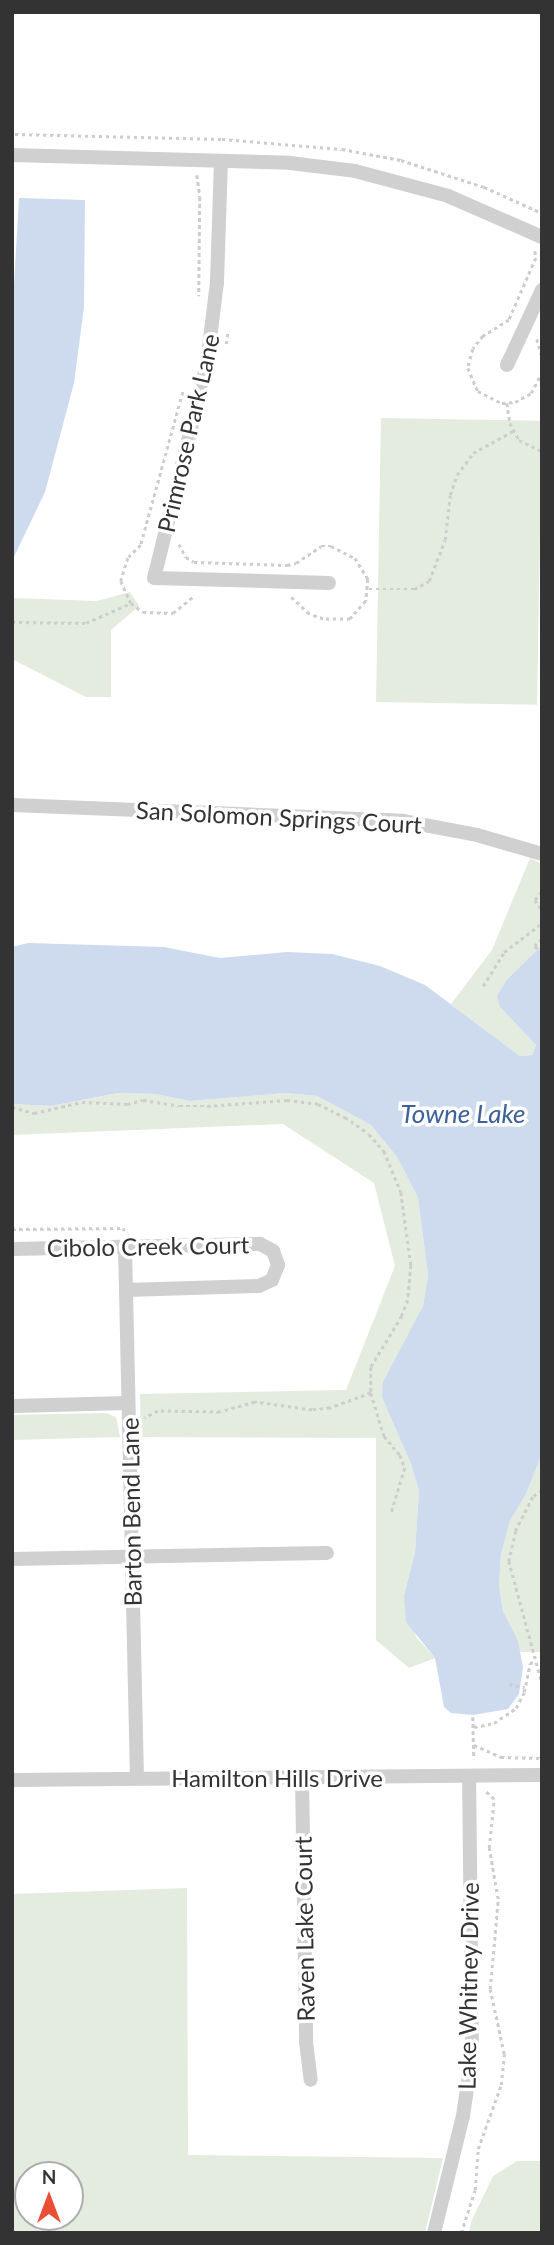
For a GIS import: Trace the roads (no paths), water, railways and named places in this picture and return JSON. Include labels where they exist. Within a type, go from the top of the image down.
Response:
[{"type":"street","points":[[12,155],[290,163],[342,170],[408,184],[448,196],[538,243]]},
{"type":"street","name":"Primrose Park Lane","points":[[221,161],[217,282],[207,364],[154,578],[329,583]]},
{"type":"street","points":[[507,365],[542,290]]},
{"type":"street","name":"San Solomon Springs Court","points":[[12,805],[403,821],[477,835],[542,854]]},
{"type":"street","name":"Cibolo Creek Court","points":[[12,1249],[260,1244],[272,1251],[278,1265],[272,1280],[258,1286],[127,1290]]},
{"type":"street","name":"Barton Bend Lane","points":[[125,1247],[137,1778]]},
{"type":"street","points":[[12,1406],[128,1404]]},
{"type":"street","points":[[12,1559],[327,1553]]},
{"type":"street","name":"Hamilton Hills Drive","points":[[12,1780],[472,1772],[542,1775]]},
{"type":"street","name":"Lake Whitney Drive","points":[[434,2233],[463,2116],[472,2054],[472,1772]]},
{"type":"street","name":"Raven Lake Court","points":[[302,1777],[306,2042],[311,2080]]},
{"type":"water","points":[[19,198],[85,200],[84,307],[74,383],[45,492],[12,561],[12,320]]},
{"type":"water","name":"Towne Lake","points":[[28,943],[164,947],[220,958],[287,952],[332,954],[380,966],[425,985],[520,1056],[532,1055],[536,1045],[500,1007],[497,996],[506,981],[542,945],[542,1454],[526,1494],[510,1521],[501,1555],[499,1586],[503,1611],[518,1641],[523,1667],[519,1694],[508,1709],[473,1715],[451,1713],[444,1707],[435,1658],[406,1622],[404,1595],[415,1552],[419,1491],[411,1464],[382,1397],[383,1382],[423,1306],[428,1275],[418,1198],[397,1157],[371,1125],[317,1096],[286,1093],[190,1101],[155,1094],[118,1093],[51,1106],[12,1104],[12,947]]}]
